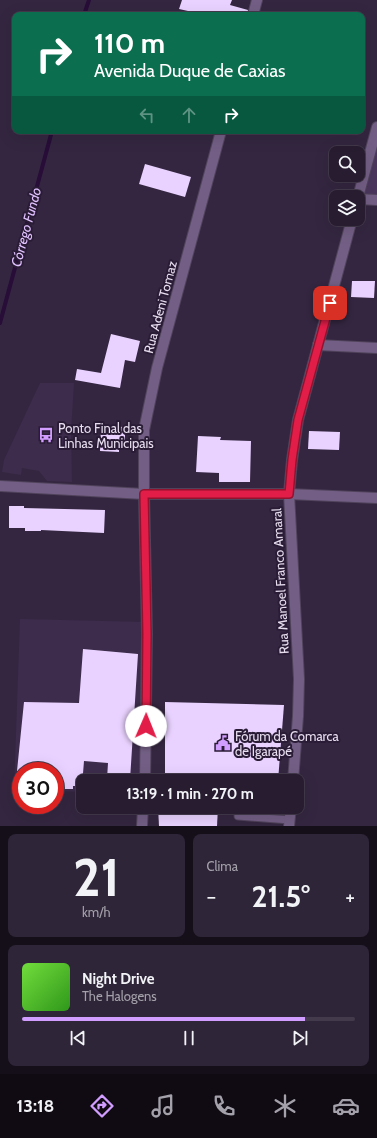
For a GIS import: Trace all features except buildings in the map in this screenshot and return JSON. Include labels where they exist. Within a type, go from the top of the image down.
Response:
[{"type":"street","points":[[254,12],[257,0]]},
{"type":"street","points":[[360,190],[377,127]]},
{"type":"street","name":"Rua Adeni Tomaz","points":[[144,774],[147,634],[144,430],[157,368],[220,134]]},
{"type":"street","points":[[365,199],[377,200]]},
{"type":"street","name":"Rua Manoel Franco Amaral","points":[[294,774],[299,679],[289,494],[292,460],[298,420],[350,226]]},
{"type":"street","points":[[318,345],[377,348]]},
{"type":"street","points":[[0,486],[144,494],[289,494],[377,498]]},
{"type":"street","points":[[142,826],[143,814]]},
{"type":"lane","points":[[238,816],[290,823]]},
{"type":"shaded area","points":[[377,146],[377,195],[365,195],[365,190],[364,190]]},
{"type":"shaded area","points":[[40,383],[74,383],[71,431],[72,482],[47,481],[39,471],[22,468],[21,475],[2,472],[4,460]]},
{"type":"shaded area","points":[[20,619],[146,622],[141,774],[76,774],[76,792],[64,791],[64,762],[15,762]]},
{"type":"waterway","name":"Córrego Fundo","points":[[85,12],[89,0]]},
{"type":"waterway","name":"Córrego Fundo","points":[[0,323],[51,134]]},
{"type":"place","name":"Ponto Final das Linhas Municipais","points":[[46,435]]},
{"type":"place","name":"Fórum da Comarca de Igarapé","points":[[223,743]]},
{"type":"route","points":[[146,726],[147,634],[144,494],[289,494],[298,420],[330,303]]}]
